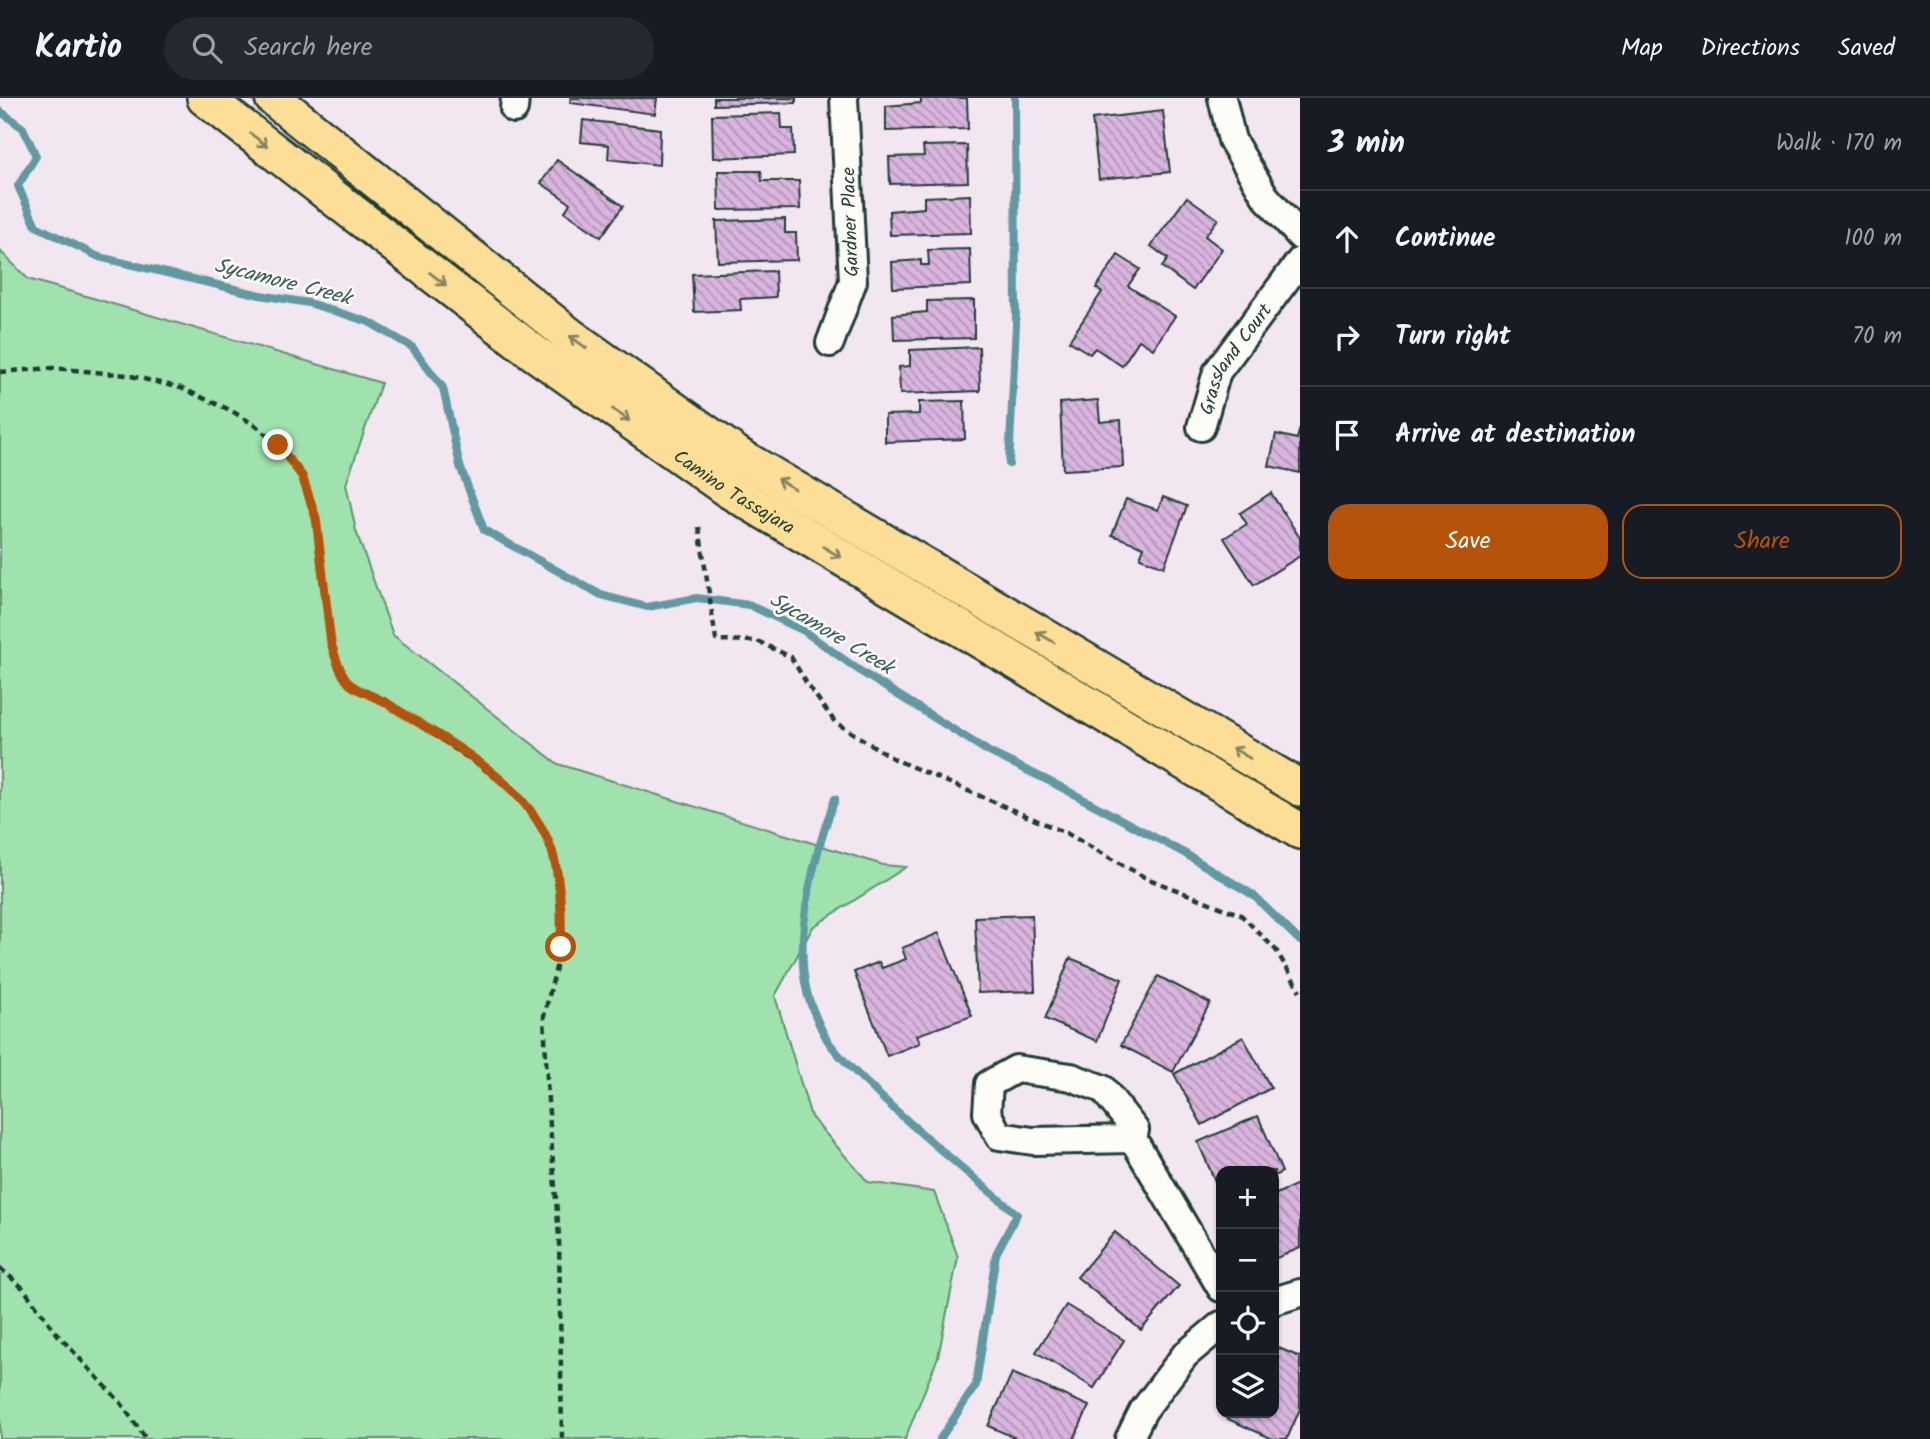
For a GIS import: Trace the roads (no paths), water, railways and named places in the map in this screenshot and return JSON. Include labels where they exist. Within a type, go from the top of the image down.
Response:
[{"type":"main road","name":"Camino Tassajara","points":[[205,98],[533,352],[727,489],[1300,831]]},
{"type":"main road","name":"Camino Tassajara","points":[[273,98],[570,336],[739,456],[1300,788]]},
{"type":"street","name":"Gardner Place","points":[[830,342],[853,281],[844,98]]},
{"type":"street","points":[[1222,98],[1233,140],[1265,196],[1300,236]]},
{"type":"street","name":"Grassland Court","points":[[1201,427],[1217,372],[1300,261]]},
{"type":"street","points":[[1133,1139],[1033,1141],[999,1136],[988,1113],[989,1084],[1016,1069],[1071,1077],[1103,1089],[1136,1130],[1133,1139],[1216,1280]]},
{"type":"street","points":[[1279,1299],[1300,1293]]},
{"type":"street","points":[[1129,1439],[1143,1411],[1185,1355],[1216,1329]]},
{"type":"waterway","points":[[1009,464],[1016,324],[1015,98]]},
{"type":"waterway","name":"Sycamore Creek","points":[[0,111],[23,128],[36,156],[18,186],[36,226],[99,257],[260,295],[309,303],[369,322],[412,347],[443,388],[460,466],[484,530],[601,595],[647,607],[697,598],[749,605],[804,631],[863,673],[989,752],[1184,853],[1253,895],[1300,941]]},
{"type":"waterway","points":[[835,799],[820,843],[804,920],[803,970],[816,1017],[828,1041],[857,1074],[928,1139],[1017,1214],[996,1254],[976,1385],[940,1439]]}]
